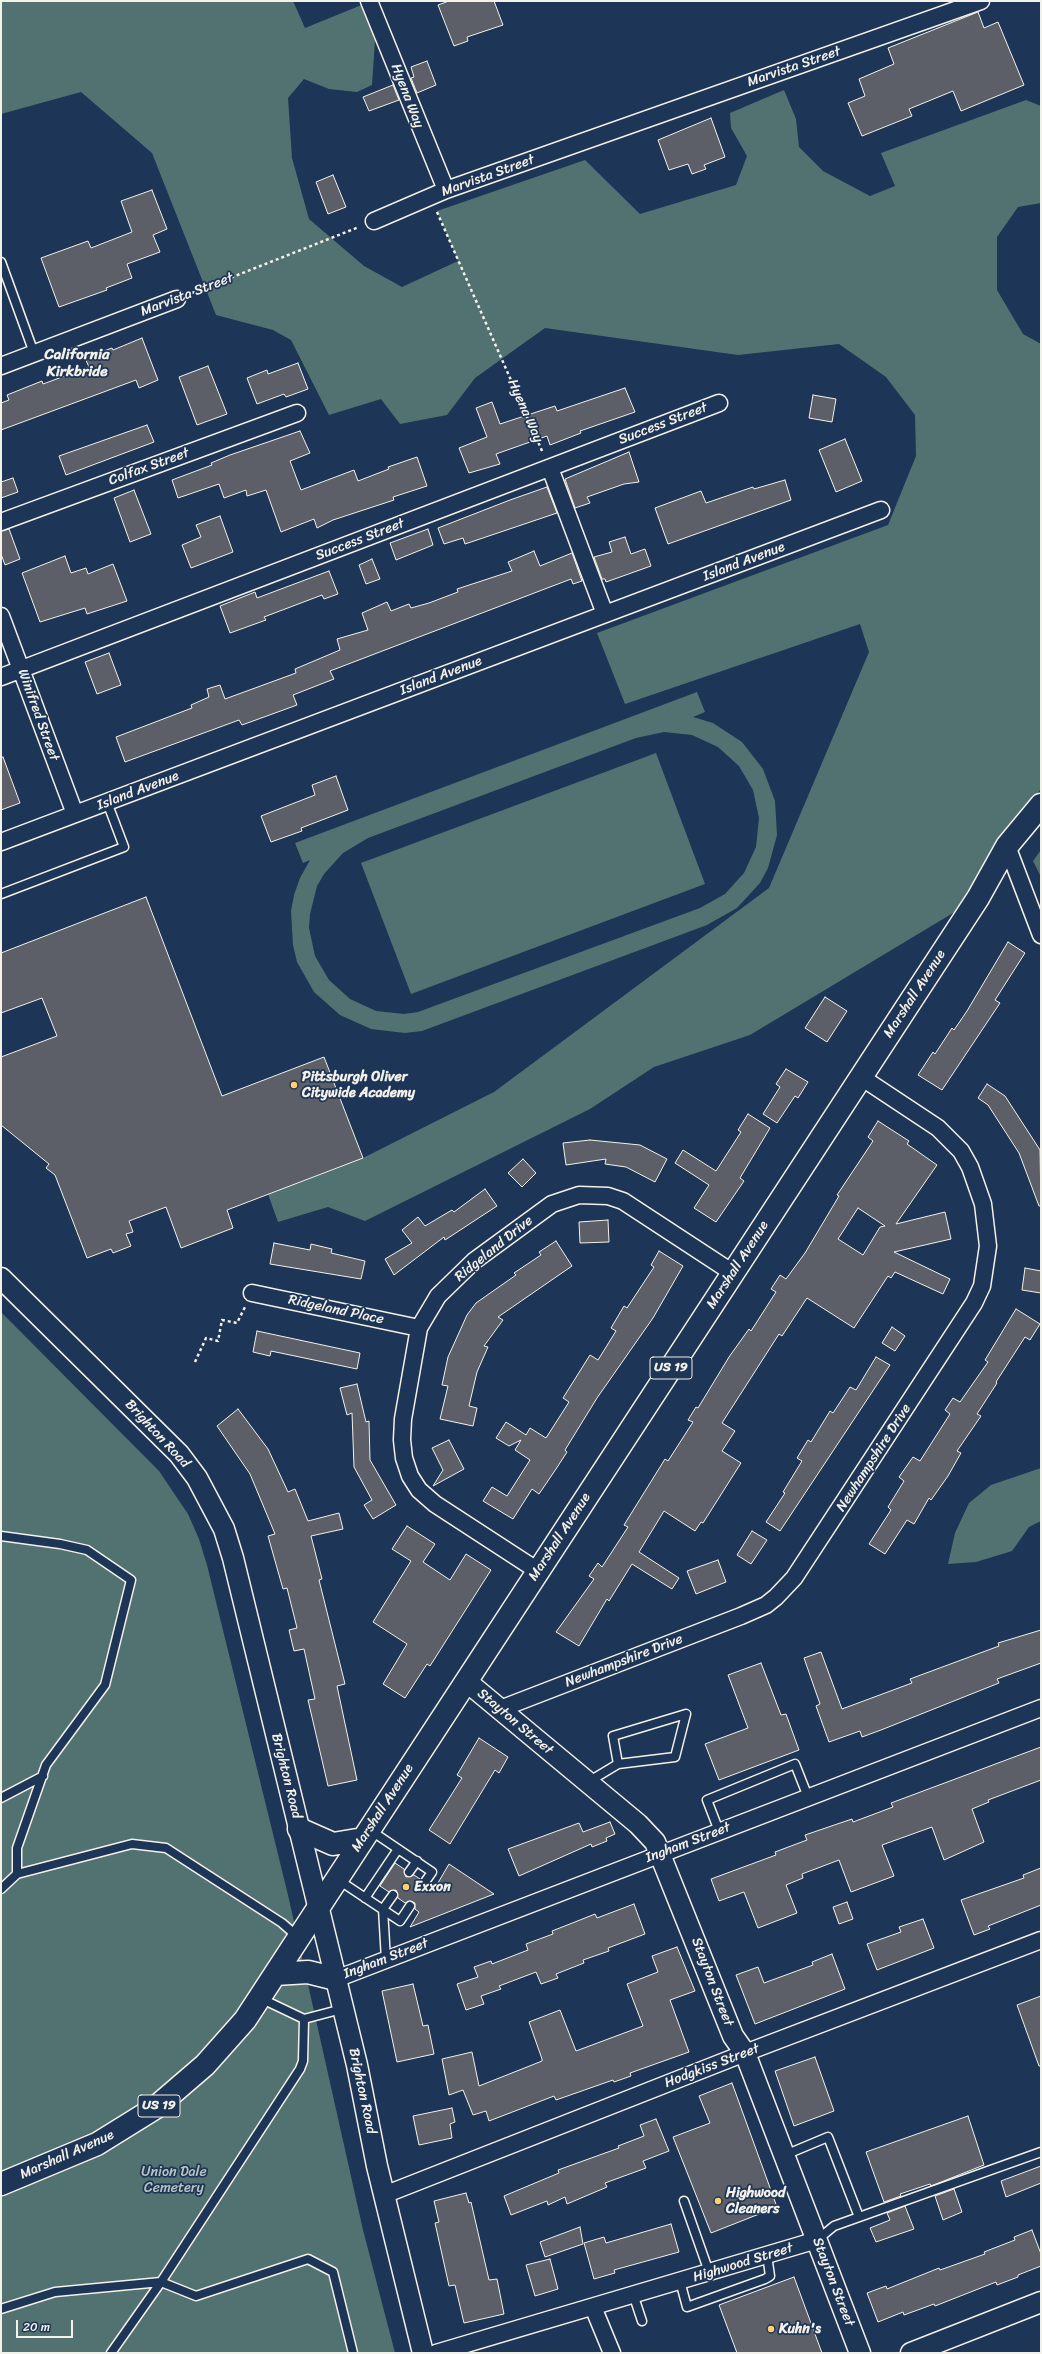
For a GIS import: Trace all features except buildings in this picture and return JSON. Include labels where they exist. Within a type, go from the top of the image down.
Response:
[{"type":"main road","name":"US 19","points":[[1007,846],[1041,788]]},
{"type":"main road","name":"Marshall Avenue","points":[[1,2184],[97,2144],[155,2108],[182,2087],[225,2044],[275,1974],[978,898],[1007,846],[1041,805]]},
{"type":"main road","points":[[299,1829],[333,1844],[366,1834]]},
{"type":"main road","points":[[275,1974],[308,1972],[336,1978]]},
{"type":"street","name":"Hyena Way","points":[[369,1],[446,190]]},
{"type":"street","name":"Marvista Street","points":[[374,221],[446,190],[982,1]]},
{"type":"street","name":"Marvista Street","points":[[1,366],[177,300]]},
{"type":"street","name":"Success Street","points":[[1,677],[719,403]]},
{"type":"street","name":"Colfax Street","points":[[1,522],[296,413]]},
{"type":"street","points":[[550,468],[606,614]]},
{"type":"street","name":"Island Avenue","points":[[1,842],[881,510]]},
{"type":"street","name":"Winifred Street","points":[[1,616],[75,814]]},
{"type":"street","points":[[1007,846],[1041,935]]},
{"type":"street","name":"Newhampshire Drive","points":[[500,1710],[740,1616],[766,1605],[776,1597],[794,1578],[974,1304],[982,1286],[988,1246],[983,1204],[970,1167],[961,1151],[938,1128],[861,1077]]},
{"type":"street","name":"Ridgeland Drive","points":[[538,1571],[435,1504],[419,1490],[410,1476],[404,1458],[402,1440],[403,1418],[419,1328],[438,1296],[474,1261],[552,1204],[579,1195],[608,1196],[623,1201],[733,1273]]},
{"type":"street","name":"Brighton Road","points":[[1,1278],[160,1433],[188,1466],[211,1502],[224,1529],[233,1558],[336,1978],[384,2195],[423,2353]]},
{"type":"street","name":"Ridgeland Place","points":[[252,1293],[419,1328]]},
{"type":"street","name":"Stayton Street","points":[[466,1681],[647,1832],[661,1853],[733,2036],[745,2053],[860,2353]]},
{"type":"street","name":"Ingham Street","points":[[336,1978],[1041,1708]]},
{"type":"street","name":"Hodgkiss Street","points":[[384,2195],[745,2053],[1041,1940]]},
{"type":"street","name":"Highwood Street","points":[[436,2353],[817,2240]]},
{"type":"street","points":[[910,2353],[1041,2302]]},
{"type":"street","points":[[594,2306],[612,2353]]},
{"type":"lane","points":[[1,262],[34,353]]},
{"type":"lane","points":[[1,894],[124,847],[107,802]]},
{"type":"lane","points":[[1,1536],[60,1544],[86,1550],[131,1580],[105,1685],[46,1764],[17,1848],[17,1874]]},
{"type":"lane","points":[[588,1782],[618,1764],[675,1757],[686,1714],[613,1736],[618,1764]]},
{"type":"lane","points":[[719,1832],[707,1800],[795,1764],[808,1797]]},
{"type":"lane","points":[[1,1798],[43,1776]]},
{"type":"lane","points":[[366,1834],[398,1849],[432,1872],[425,1882]]},
{"type":"lane","points":[[1,1888],[17,1874],[132,1844],[166,1848],[282,1923],[299,1937]]},
{"type":"lane","points":[[365,1898],[398,1849]]},
{"type":"lane","points":[[409,1872],[417,1862]]},
{"type":"lane","points":[[337,1878],[400,1921],[410,1906]]},
{"type":"lane","points":[[386,1960],[382,1909],[393,1895]]},
{"type":"lane","points":[[259,1998],[304,2019],[343,2008]]},
{"type":"lane","points":[[111,2353],[162,2282],[300,2069],[303,2061],[304,2019]]},
{"type":"lane","points":[[784,2155],[828,2137],[859,2217]]},
{"type":"lane","name":"Highwood Street","points":[[817,2240],[834,2226],[1041,2152]]},
{"type":"lane","points":[[684,2201],[709,2272]]},
{"type":"lane","points":[[680,2281],[687,2307],[770,2276],[767,2255]]},
{"type":"lane","points":[[1,2309],[55,2292],[162,2282],[196,2296],[308,2259],[333,2272],[352,2353]]},
{"type":"lane","points":[[633,2294],[642,2321]]},
{"type":"path","name":"Hyena Way","points":[[437,211],[550,468]]},
{"type":"path","name":"Marvista Street","points":[[177,300],[374,221]]},
{"type":"path","points":[[195,1362],[206,1338],[218,1341],[222,1320],[237,1323],[252,1293]]},
{"type":"green space","points":[[1,1],[293,1],[305,28],[364,4],[375,40],[372,85],[357,92],[329,89],[304,79],[288,98],[292,158],[309,219],[364,266],[402,287],[458,261],[437,211],[585,160],[640,214],[736,185],[747,156],[731,128],[730,113],[784,90],[796,119],[799,147],[823,171],[870,196],[895,186],[881,153],[1026,100],[1041,106],[1041,203],[1018,207],[997,237],[997,290],[1023,334],[1041,344],[1041,788],[978,898],[750,1035],[654,1067],[590,1109],[365,1221],[328,1207],[278,1222],[268,1194],[363,1158],[494,1092],[769,888],[869,652],[860,624],[625,704],[597,633],[888,525],[916,456],[915,415],[886,377],[839,344],[738,355],[545,328],[475,378],[447,415],[400,424],[381,399],[329,415],[291,340],[273,330],[216,315],[152,153],[81,92],[1,114]]},
{"type":"green space","points":[[697,692],[705,712],[693,717],[713,723],[742,742],[763,769],[775,801],[777,835],[768,868],[760,883],[737,908],[707,925],[422,1031],[405,1033],[371,1029],[340,1015],[314,992],[297,962],[293,945],[291,911],[294,895],[300,878],[310,860],[303,863],[295,843]],"holes":[[[664,732],[692,735],[718,747],[739,766],[753,790],[759,818],[756,847],[744,873],[725,894],[700,908],[418,1012],[404,1014],[376,1011],[350,999],[329,980],[315,956],[309,928],[310,914],[317,886],[324,874],[343,853],[368,838],[636,738]]]},
{"type":"green space","points":[[656,753],[705,884],[411,994],[361,863]]},
{"type":"green space","points":[[1041,850],[1041,877],[1033,861]]},
{"type":"green space","name":"Union Dale Cemetery","points":[[1,1312],[159,1471],[188,1514],[199,1539],[207,1565],[288,1895],[363,2230],[395,2353],[1,2353]]},
{"type":"green space","points":[[1041,1468],[1041,1521],[1029,1527],[1012,1551],[976,1562],[948,1564],[955,1533],[969,1503],[991,1485]]},
{"type":"place","name":"Pittsburgh Oliver Citywide Academy","points":[[294,1085]]},
{"type":"place","name":"Exxon","points":[[406,1887]]},
{"type":"place","name":"Highwood Cleaners","points":[[718,2201]]},
{"type":"place","name":"Kuhn's","points":[[771,2329]]},
{"type":"district","name":"California Kirkbride","points":[[77,364]]}]
